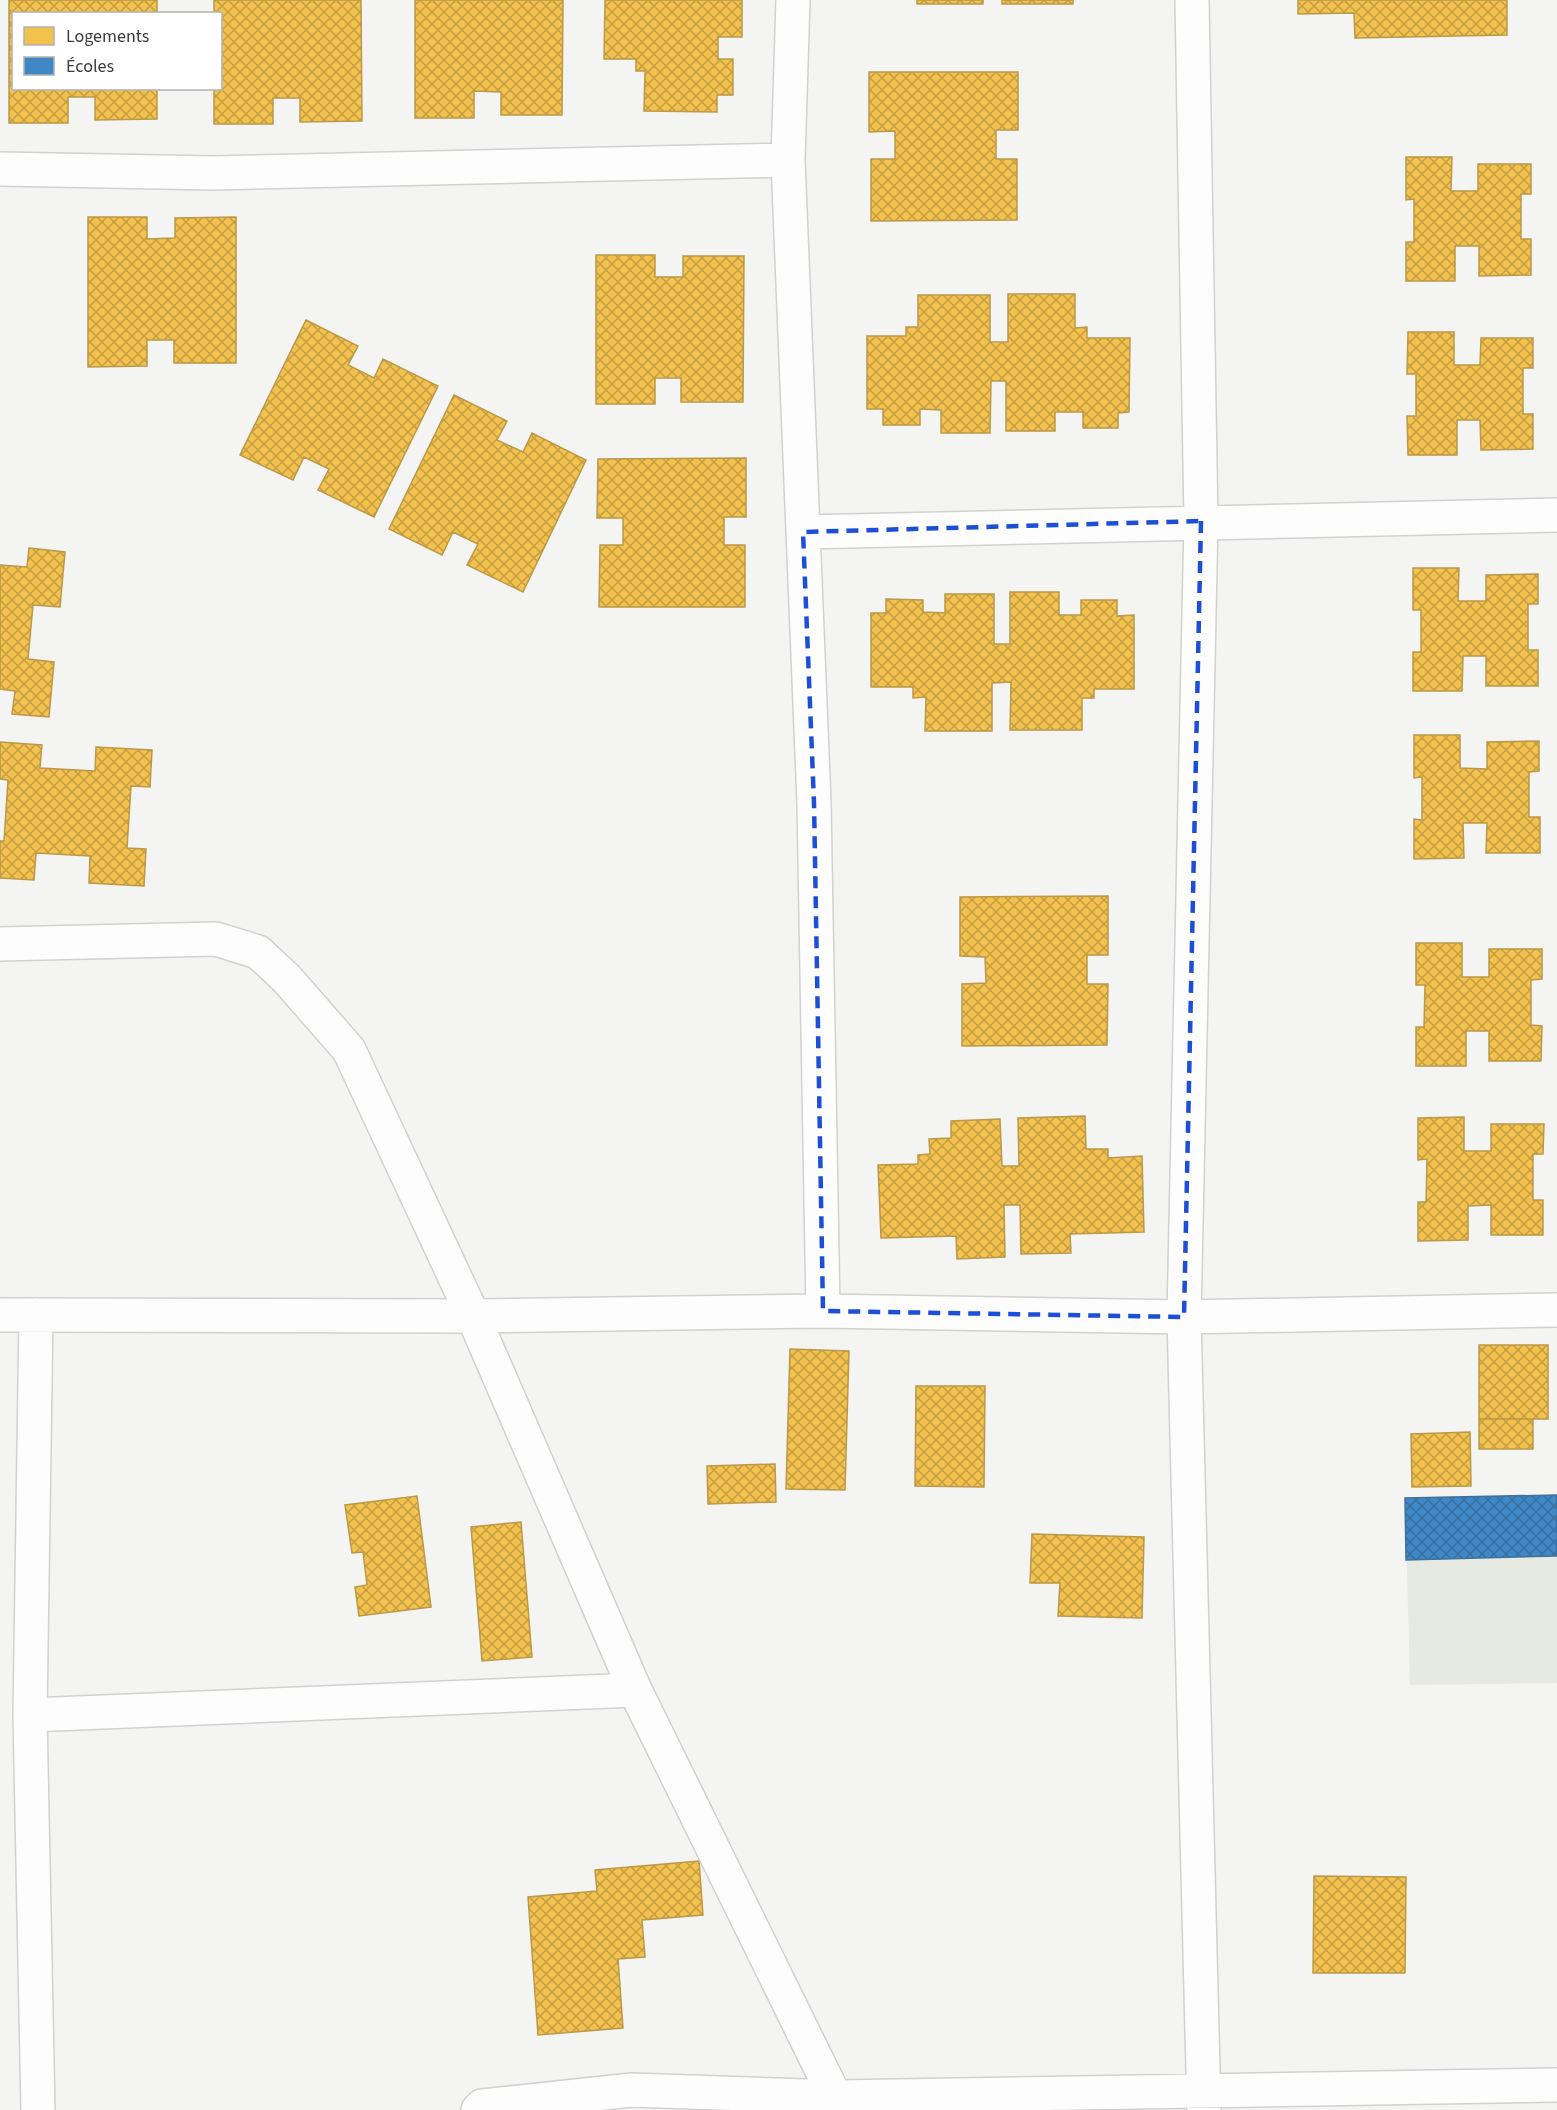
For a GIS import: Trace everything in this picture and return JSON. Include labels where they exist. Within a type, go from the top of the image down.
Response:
[{"type":"street","points":[[793,0],[788,160],[814,803],[823,1311]]},
{"type":"street","points":[[1192,0],[1201,521],[1184,1317],[1204,2101]]},
{"type":"street","points":[[0,169],[214,173],[788,160]]},
{"type":"street","points":[[803,532],[1201,521],[1557,515]]},
{"type":"street","points":[[0,944],[216,939],[258,952],[287,979],[348,1050],[473,1316],[634,1690],[835,2104]]},
{"type":"street","points":[[0,1315],[473,1316],[823,1311],[1184,1317],[1557,1310]]},
{"type":"street","points":[[36,1315],[30,1715],[38,2110]]},
{"type":"street","points":[[30,1715],[634,1690]]},
{"type":"street","points":[[478,2110],[482,2106],[632,2090],[835,2104],[1204,2101],[1554,2088]]},
{"type":"highlighted area","points":[[1201,521],[1184,1317],[823,1311],[814,803],[803,532]]},
{"type":"shaded area","points":[[1557,1495],[1557,1683],[1410,1685],[1405,1498]]},
{"type":"building: Logements","points":[[9,0],[157,0],[157,12],[12,12],[12,90],[157,90],[157,119],[95,120],[95,97],[68,97],[68,123],[9,123]]},
{"type":"building: Logements","points":[[214,0],[361,0],[362,121],[300,122],[300,98],[273,98],[273,124],[214,124],[214,90],[222,90],[222,12],[214,12]]},
{"type":"building: Logements","points":[[415,0],[563,0],[562,115],[501,115],[501,92],[474,91],[474,118],[415,118]]},
{"type":"building: Logements","points":[[605,0],[742,0],[742,37],[718,37],[718,59],[733,59],[733,95],[717,95],[717,112],[644,111],[645,71],[636,71],[636,59],[604,59]]},
{"type":"building: Logements","points":[[917,0],[983,0],[983,4],[917,4]]},
{"type":"building: Logements","points":[[1002,0],[1073,0],[1073,4],[1002,4]]},
{"type":"building: Logements","points":[[1298,0],[1507,0],[1507,35],[1355,38],[1354,13],[1298,14]]},
{"type":"building: Logements","points":[[869,72],[1018,72],[1018,130],[996,130],[996,159],[1017,159],[1017,220],[871,221],[871,159],[895,159],[895,131],[869,132]]},
{"type":"building: Logements","points":[[1406,157],[1452,157],[1451,191],[1478,191],[1478,164],[1531,164],[1531,194],[1521,194],[1521,239],[1531,239],[1531,275],[1479,276],[1479,246],[1455,246],[1455,281],[1406,281],[1406,242],[1414,242],[1414,199],[1406,200]]},
{"type":"building: Logements","points":[[88,217],[147,217],[147,239],[175,238],[175,218],[236,217],[236,363],[174,363],[174,340],[147,340],[147,366],[88,367]]},
{"type":"building: Logements","points":[[596,255],[655,255],[655,277],[683,277],[683,256],[744,256],[743,402],[681,402],[681,378],[655,378],[655,404],[596,404]]},
{"type":"building: Logements","points":[[1008,294],[1075,294],[1075,328],[1087,327],[1087,338],[1130,338],[1129,412],[1118,413],[1118,428],[1083,428],[1083,412],[1055,412],[1055,431],[1006,431],[1006,381],[991,381],[990,433],[941,433],[941,410],[920,409],[920,425],[883,425],[883,409],[867,409],[867,336],[906,336],[906,327],[918,327],[918,295],[990,295],[990,342],[1008,342]]},
{"type":"building: Logements","points":[[306,320],[358,346],[348,365],[374,378],[383,359],[438,386],[374,517],[318,490],[329,469],[304,457],[293,480],[240,455]]},
{"type":"building: Logements","points":[[1408,332],[1454,332],[1454,365],[1480,365],[1481,338],[1533,338],[1533,368],[1523,368],[1523,414],[1533,414],[1533,449],[1481,450],[1480,420],[1457,420],[1457,455],[1408,455],[1407,416],[1416,416],[1416,374],[1407,374]]},
{"type":"building: Logements","points":[[454,395],[507,421],[497,440],[523,452],[532,433],[586,460],[523,592],[467,565],[478,544],[453,532],[442,555],[389,529]]},
{"type":"building: Logements","points":[[746,458],[746,517],[724,517],[724,545],[745,545],[745,607],[599,607],[600,545],[623,545],[623,518],[597,518],[598,459]]},
{"type":"building: Logements","points":[[29,548],[65,552],[60,607],[33,605],[28,659],[54,662],[49,717],[12,714],[15,691],[0,689],[0,565],[27,567]]},
{"type":"building: Logements","points":[[1413,568],[1459,568],[1458,601],[1486,601],[1486,575],[1538,574],[1538,604],[1528,604],[1528,650],[1538,650],[1538,686],[1486,686],[1486,656],[1463,656],[1462,691],[1413,691],[1413,652],[1421,652],[1421,610],[1413,610]]},
{"type":"building: Logements","points":[[1010,592],[1059,592],[1059,615],[1081,615],[1081,600],[1117,600],[1117,616],[1134,615],[1134,689],[1094,689],[1094,698],[1082,698],[1082,730],[1010,730],[1011,682],[992,683],[992,731],[925,731],[926,697],[913,698],[913,687],[871,687],[871,613],[886,613],[886,599],[923,600],[923,612],[945,613],[945,594],[994,594],[994,644],[1010,644]]},
{"type":"building: Logements","points":[[1414,735],[1460,735],[1460,768],[1487,769],[1487,742],[1539,741],[1539,771],[1529,772],[1529,817],[1540,817],[1540,853],[1486,853],[1487,823],[1463,823],[1464,858],[1414,859],[1414,819],[1422,820],[1422,777],[1414,778]]},
{"type":"building: Logements","points":[[0,742],[42,745],[40,768],[95,771],[96,747],[152,750],[150,787],[131,786],[127,848],[146,849],[144,886],[89,883],[90,856],[36,853],[34,880],[0,878],[0,841],[4,841],[8,780],[0,779]]},
{"type":"building: Logements","points":[[1108,896],[1108,955],[1087,955],[1087,984],[1108,984],[1107,1045],[962,1046],[962,984],[986,983],[985,957],[960,956],[960,897]]},
{"type":"building: Logements","points":[[1416,943],[1462,943],[1462,977],[1489,977],[1489,949],[1542,949],[1542,979],[1531,980],[1531,1025],[1542,1026],[1541,1061],[1489,1061],[1489,1031],[1466,1031],[1466,1066],[1416,1066],[1416,1027],[1424,1027],[1425,985],[1416,985]]},
{"type":"building: Logements","points":[[1085,1116],[1086,1149],[1108,1149],[1108,1158],[1142,1156],[1144,1232],[1070,1234],[1071,1253],[1021,1254],[1020,1205],[1004,1205],[1005,1257],[957,1259],[956,1236],[881,1238],[878,1165],[918,1164],[918,1155],[930,1154],[929,1139],[951,1138],[951,1121],[1000,1119],[1002,1166],[1019,1166],[1018,1118]]},
{"type":"building: Logements","points":[[1464,1117],[1464,1151],[1491,1151],[1491,1124],[1544,1124],[1543,1154],[1533,1154],[1533,1200],[1543,1200],[1543,1235],[1491,1235],[1491,1205],[1468,1206],[1468,1240],[1418,1241],[1418,1202],[1426,1202],[1427,1159],[1418,1160],[1418,1118]]},
{"type":"building: Logements","points":[[1479,1345],[1548,1345],[1548,1419],[1479,1419]]},
{"type":"building: Logements","points":[[790,1349],[849,1351],[845,1490],[786,1489]]},
{"type":"building: Logements","points":[[916,1386],[985,1386],[984,1487],[915,1486]]},
{"type":"building: Logements","points":[[1479,1419],[1533,1419],[1533,1449],[1479,1449]]},
{"type":"building: Logements","points":[[1470,1432],[1471,1486],[1412,1487],[1411,1434]]},
{"type":"building: Logements","points":[[775,1464],[776,1502],[708,1504],[707,1466]]},
{"type":"building: Logements","points":[[417,1496],[431,1607],[359,1616],[355,1587],[367,1585],[363,1552],[352,1553],[345,1505]]},
{"type":"building: Logements","points":[[521,1522],[532,1657],[482,1661],[471,1527]]},
{"type":"building: Logements","points":[[1032,1534],[1144,1537],[1142,1618],[1058,1616],[1060,1583],[1030,1583]]},
{"type":"building: Logements","points":[[699,1861],[703,1915],[642,1920],[645,1957],[618,1959],[623,2028],[538,2035],[528,1897],[597,1891],[595,1870]]},
{"type":"building: Logements","points":[[1314,1876],[1406,1877],[1405,1973],[1313,1973]]},
{"type":"building: Écoles","points":[[1557,1495],[1557,1556],[1406,1560],[1405,1498]]}]
